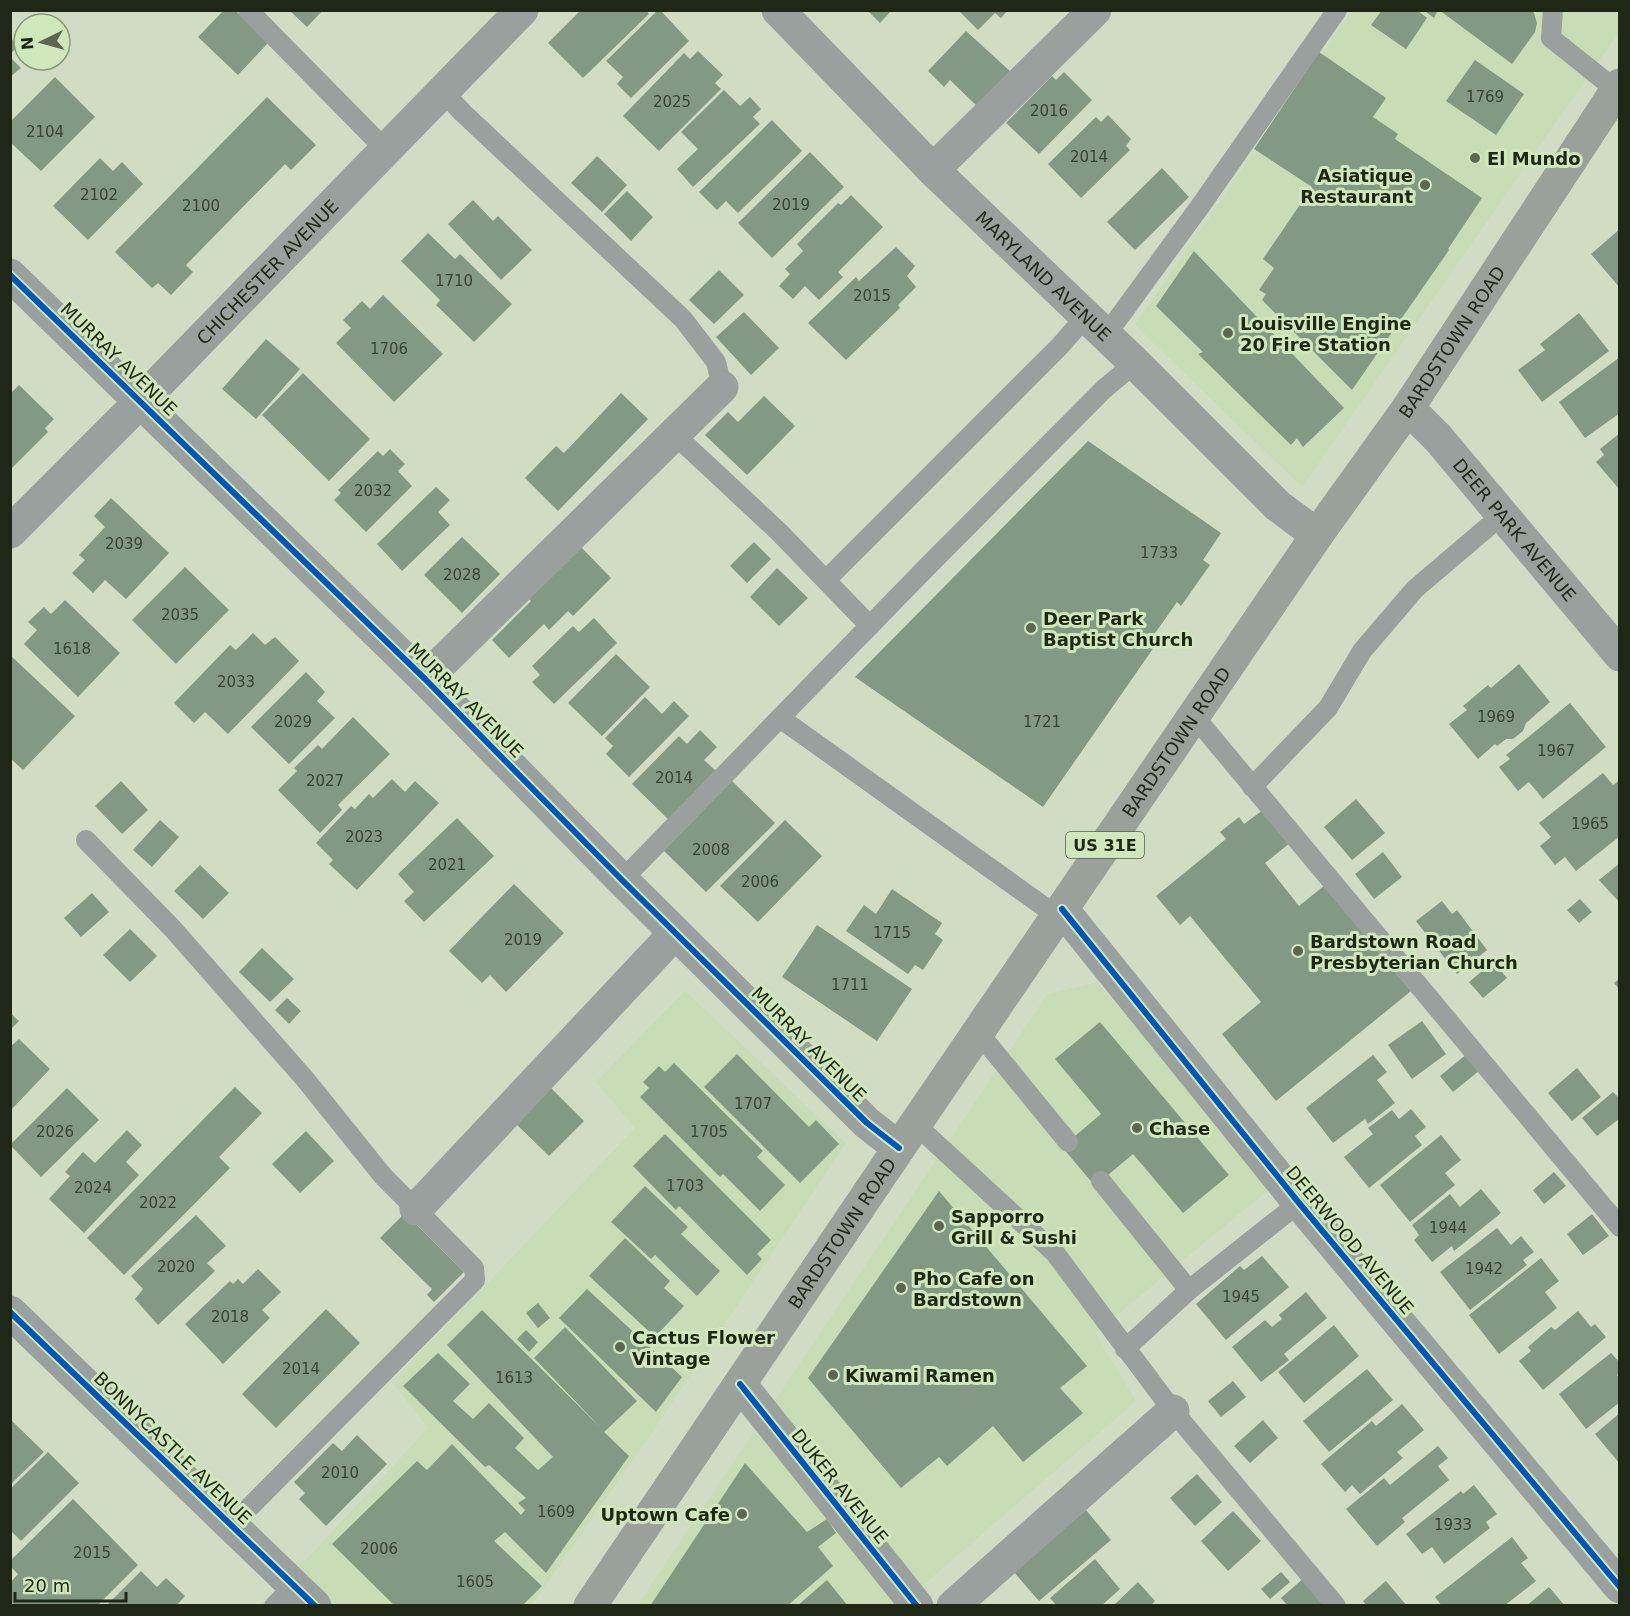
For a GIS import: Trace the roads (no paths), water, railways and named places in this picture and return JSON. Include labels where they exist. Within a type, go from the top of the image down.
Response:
[{"type":"main road","name":"BARDSTOWN ROAD","points":[[590,1605],[1317,535],[1408,408],[1618,89]]},
{"type":"street","name":"CHICHESTER AVENUE","points":[[10,532],[522,10]]},
{"type":"street","name":"MARYLAND AVENUE","points":[[778,10],[933,170],[1135,363],[1278,506],[1317,535]]},
{"type":"street","points":[[933,170],[1095,10]]},
{"type":"street","name":"MURRAY AVENUE","points":[[10,275],[425,679],[622,880],[867,1123],[907,1136]]},
{"type":"street","points":[[425,679],[722,387]]},
{"type":"street","name":"DEER PARK AVENUE","points":[[1408,408],[1438,438],[1620,655]]},
{"type":"street","name":"DEERWOOD AVENUE","points":[[1060,912],[1299,1203],[1620,1587]]},
{"type":"street","points":[[416,1209],[675,933]]},
{"type":"street","name":"BONNYCASTLE AVENUE","points":[[10,1312],[232,1525],[294,1599]]},
{"type":"street","name":"DUKER AVENUE","points":[[740,1384],[917,1605]]},
{"type":"street","points":[[953,1605],[1173,1411]]},
{"type":"lane","points":[[248,10],[385,149]]},
{"type":"lane","points":[[826,580],[1060,346],[1096,326],[1201,205],[1338,10]]},
{"type":"lane","points":[[1553,10],[1551,38],[1618,89]]},
{"type":"lane","points":[[442,91],[683,319],[716,362],[722,387]]},
{"type":"lane","points":[[622,880],[1104,389],[1135,363]]},
{"type":"lane","points":[[674,434],[779,532],[870,626]]},
{"type":"lane","points":[[1252,787],[1328,708],[1362,651],[1414,589],[1503,515]]},
{"type":"lane","points":[[1194,716],[1620,1227]]},
{"type":"lane","points":[[780,718],[1060,912]]},
{"type":"lane","points":[[86,840],[172,928],[305,1079],[383,1176],[474,1268],[475,1280],[232,1525]]},
{"type":"lane","points":[[978,1032],[1068,1142]]},
{"type":"lane","points":[[907,1136],[1055,1253],[1173,1411],[1336,1605]]},
{"type":"lane","points":[[1101,1181],[1190,1290]]},
{"type":"lane","points":[[1125,1348],[1190,1290],[1299,1203]]},
{"type":"place","name":"El Mundo","points":[[1475,158]]},
{"type":"place","name":"Asiatique Restaurant","points":[[1425,185]]},
{"type":"place","name":"Louisville Engine 20 Fire Station","points":[[1228,333]]},
{"type":"place","name":"Deer Park Baptist Church","points":[[1031,628]]},
{"type":"place","name":"Bardstown Road Presbyterian Church","points":[[1298,951]]},
{"type":"place","name":"Chase","points":[[1137,1128]]},
{"type":"place","name":"Sapporro Grill & Sushi","points":[[939,1226]]},
{"type":"place","name":"Pho Cafe on Bardstown","points":[[901,1288]]},
{"type":"place","name":"Cactus Flower Vintage","points":[[620,1347]]},
{"type":"place","name":"Kiwami Ramen","points":[[833,1375]]},
{"type":"place","name":"Uptown Cafe","points":[[742,1514]]}]
